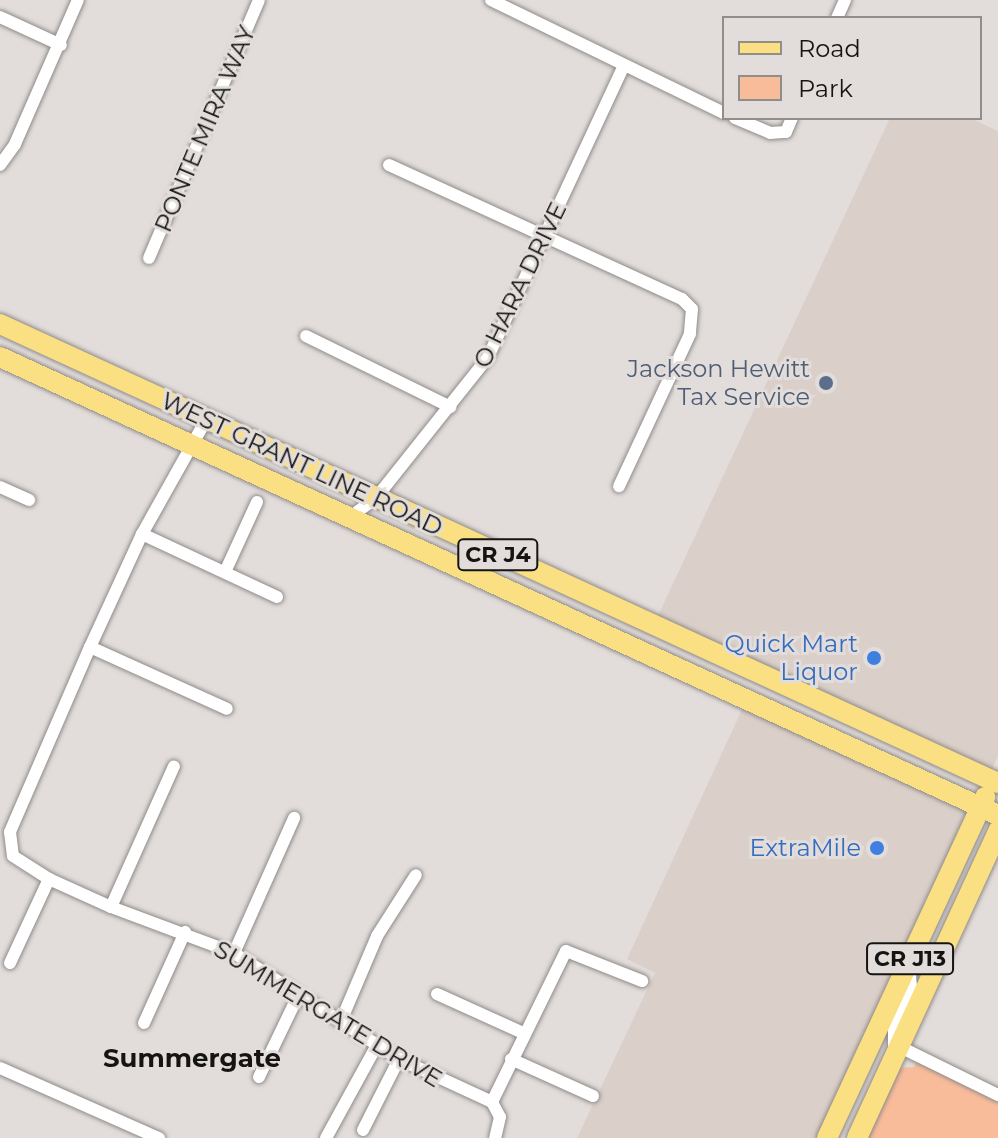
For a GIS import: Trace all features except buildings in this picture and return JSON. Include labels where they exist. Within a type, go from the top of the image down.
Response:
[{"type":"main road","name":"WEST GRANT LINE ROAD","points":[[0,324],[599,601],[996,777]]},
{"type":"main road","name":"WEST GRANT LINE ROAD","points":[[0,357],[989,810]]},
{"type":"main road","points":[[538,604],[548,598],[599,601]]},
{"type":"main road","name":"CR J13","points":[[827,1138],[908,963],[989,810],[996,777]]},
{"type":"main road","name":"CR J13","points":[[857,1138],[998,831]]},
{"type":"street","points":[[0,165],[61,45],[78,0]]},
{"type":"street","name":"PONTE MIRA WAY","points":[[149,258],[259,0]]},
{"type":"street","points":[[491,0],[722,112]]},
{"type":"street","points":[[0,17],[61,45]]},
{"type":"street","name":"O HARA DRIVE","points":[[350,517],[376,498],[488,357],[624,65]]},
{"type":"street","points":[[740,120],[770,133],[786,132],[791,120]]},
{"type":"street","points":[[389,165],[682,299],[692,309],[690,334],[619,486]]},
{"type":"street","points":[[306,336],[450,407]]},
{"type":"street","name":"SUMMERGATE DRIVE","points":[[206,420],[142,534],[90,647],[10,832],[13,856],[49,879],[111,907],[185,932],[234,953],[297,998],[341,1021],[399,1059],[492,1102]]},
{"type":"street","points":[[0,487],[29,500]]},
{"type":"street","points":[[225,572],[257,502]]},
{"type":"street","points":[[142,534],[277,597]]},
{"type":"street","points":[[90,647],[227,709]]},
{"type":"street","points":[[111,907],[174,766]]},
{"type":"street","points":[[234,953],[294,818]]},
{"type":"street","points":[[341,1021],[377,936],[416,875]]},
{"type":"street","points":[[10,963],[49,879]]},
{"type":"street","points":[[144,1023],[185,932]]},
{"type":"street","points":[[495,1138],[500,1117],[492,1102],[523,1033],[566,951],[642,981]]},
{"type":"street","points":[[908,963],[911,986],[892,1029],[898,1049],[998,1095]]},
{"type":"street","points":[[437,994],[523,1033]]},
{"type":"street","points":[[259,1077],[297,998]]},
{"type":"street","points":[[326,1138],[377,1045]]},
{"type":"street","points":[[363,1130],[399,1059]]},
{"type":"street","points":[[511,1059],[593,1096]]},
{"type":"street","points":[[0,1068],[159,1138]]},
{"type":"shaded area","points":[[889,120],[974,120],[998,131],[998,756],[990,773],[656,620]]},
{"type":"shaded area","points":[[745,703],[968,809],[817,1138],[577,1138],[655,973],[627,959]]},
{"type":"green space","points":[[922,1051],[998,1088],[998,1138],[867,1138],[899,1068],[914,1067]]},
{"type":"place","name":"Jackson Hewitt Tax Service","points":[[826,383]]},
{"type":"place","name":"Quick Mart Liquor","points":[[874,658]]},
{"type":"place","name":"ExtraMile","points":[[877,848]]},
{"type":"district","name":"Summergate","points":[[192,1059]]}]
